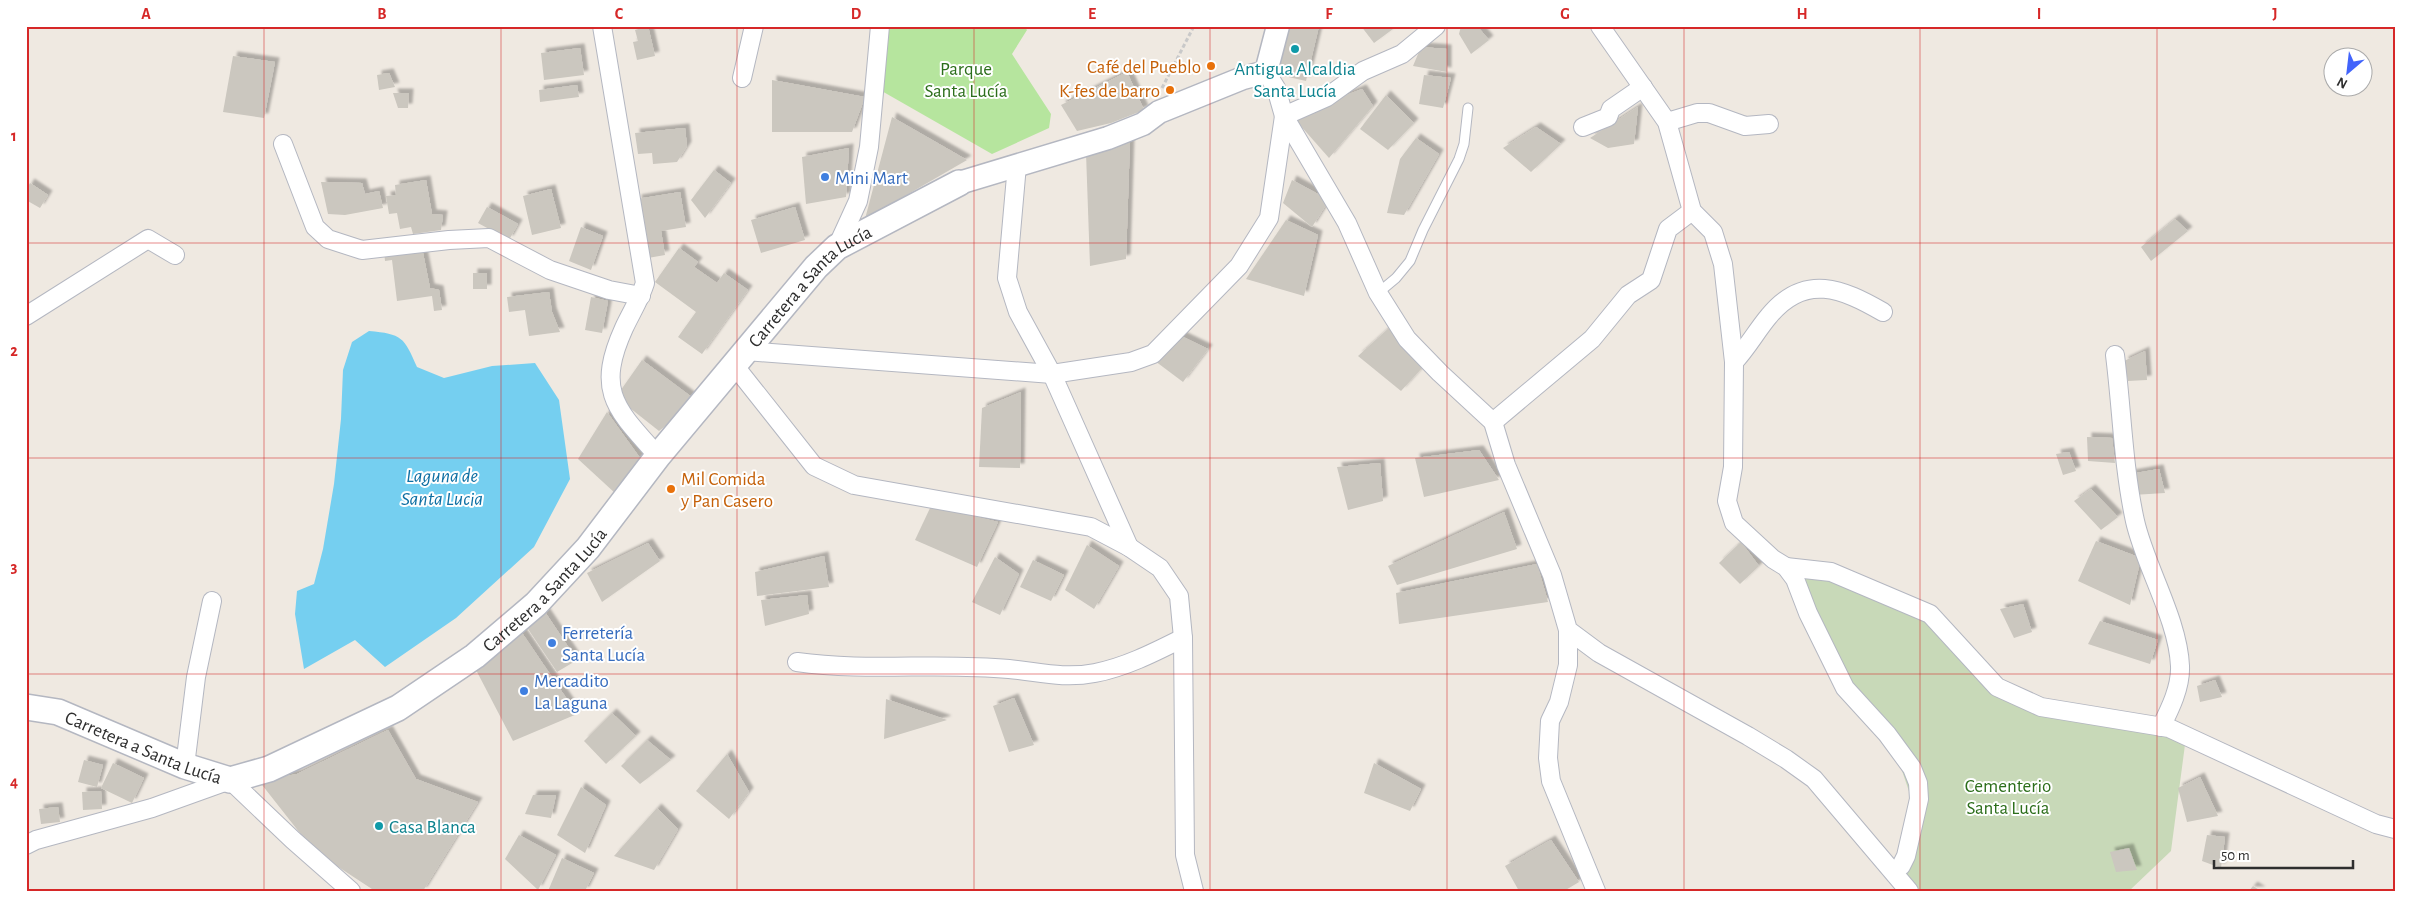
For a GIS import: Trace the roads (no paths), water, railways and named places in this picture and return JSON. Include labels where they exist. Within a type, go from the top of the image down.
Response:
[{"type":"main road","name":"Carretera a Santa Lucía","points":[[26,707],[58,712],[185,766],[230,780],[269,770],[398,708],[475,656],[536,604],[581,555],[658,456],[816,267],[837,247],[959,183]]},
{"type":"street","points":[[602,26],[644,283],[641,296],[618,341],[609,377],[613,397],[622,416],[658,456]]},
{"type":"street","points":[[742,78],[754,26]]},
{"type":"street","points":[[837,247],[858,201],[869,147],[880,26]]},
{"type":"street","points":[[1278,26],[1266,72],[1276,88],[1284,116],[1347,223],[1378,293],[1408,339],[1440,373],[1493,422],[1506,464],[1552,575],[1568,630],[1568,665],[1559,702],[1550,721],[1548,758],[1551,780],[1596,891]]},
{"type":"street","points":[[1284,116],[1326,97],[1363,71],[1402,54],[1436,26]]},
{"type":"street","points":[[1600,26],[1667,122],[1692,211],[1714,232],[1723,264],[1734,362],[1733,466],[1727,501],[1734,523],[1773,558],[1786,567],[1795,579],[1808,613],[1845,688],[1886,734],[1912,768],[1918,783],[1919,799],[1906,856],[1901,866],[1894,870]]},
{"type":"street","points":[[959,183],[1108,138],[1143,124],[1159,112],[1243,78],[1266,72]]},
{"type":"street","points":[[1583,127],[1608,117],[1611,109],[1643,87]]},
{"type":"street","points":[[1667,122],[1697,113],[1709,113],[1746,126],[1769,124]]},
{"type":"street","points":[[740,358],[1052,374],[1131,362],[1153,354],[1239,266],[1269,218],[1284,116]]},
{"type":"street","points":[[283,144],[315,227],[328,239],[362,250],[449,240],[489,238],[550,270],[609,290],[641,296]]},
{"type":"street","points":[[1017,165],[1007,278],[1018,312],[1052,374],[1129,547]]},
{"type":"street","points":[[1493,422],[1592,339],[1628,295],[1651,280],[1668,229],[1692,211]]},
{"type":"street","points":[[26,316],[148,239],[175,255]]},
{"type":"street","points":[[1734,362],[1752,342],[1770,315],[1789,298],[1813,288],[1835,289],[1884,312]]},
{"type":"street","points":[[2114,355],[2125,461],[2135,523],[2167,613],[2181,667],[2178,687],[2161,727]]},
{"type":"street","points":[[740,358],[814,466],[854,485],[1091,527],[1129,547],[1160,568],[1179,596],[1183,638],[1185,855],[1194,891]]},
{"type":"street","points":[[1786,567],[1831,572],[1930,614],[1997,687],[2041,707],[2161,727],[2178,732],[2376,824],[2395,828]]},
{"type":"street","points":[[185,766],[196,677],[212,601]]},
{"type":"street","points":[[1568,630],[1599,654],[1786,759],[1814,779],[1894,870],[1909,891]]},
{"type":"street","points":[[797,662],[858,667],[1009,669],[1067,677],[1098,673],[1142,658],[1183,638]]},
{"type":"street","points":[[26,846],[36,840],[152,808],[230,780],[293,840],[351,891]]},
{"type":"lane","points":[[1378,293],[1396,278],[1410,261],[1459,159],[1464,144],[1468,108]]},
{"type":"water","name":"Laguna de Santa Lucia","points":[[369,331],[389,334],[400,339],[409,349],[417,367],[444,378],[492,366],[535,363],[559,400],[570,479],[534,547],[456,618],[385,667],[355,640],[304,669],[295,614],[297,591],[314,584],[323,549],[334,484],[341,419],[343,370],[352,342]]},
{"type":"place","name":"Antigua Alcaldia Santa Lucía","points":[[1295,49]]},
{"type":"place","name":"Café del Pueblo","points":[[1211,66]]},
{"type":"place","name":"K-fes de barro","points":[[1170,90]]},
{"type":"place","name":"Mini Mart","points":[[825,177]]},
{"type":"place","name":"Mil Comida y Pan Casero","points":[[671,489]]},
{"type":"place","name":"Ferretería Santa Lucía","points":[[552,643]]},
{"type":"place","name":"Mercadito La Laguna","points":[[524,691]]},
{"type":"place","name":"Casa Blanca","points":[[379,826]]},
{"type":"park label","name":"Parque Santa Lucía","points":[[966,79]]},
{"type":"park label","name":"Cementerio Santa Lucía","points":[[2008,796]]}]
